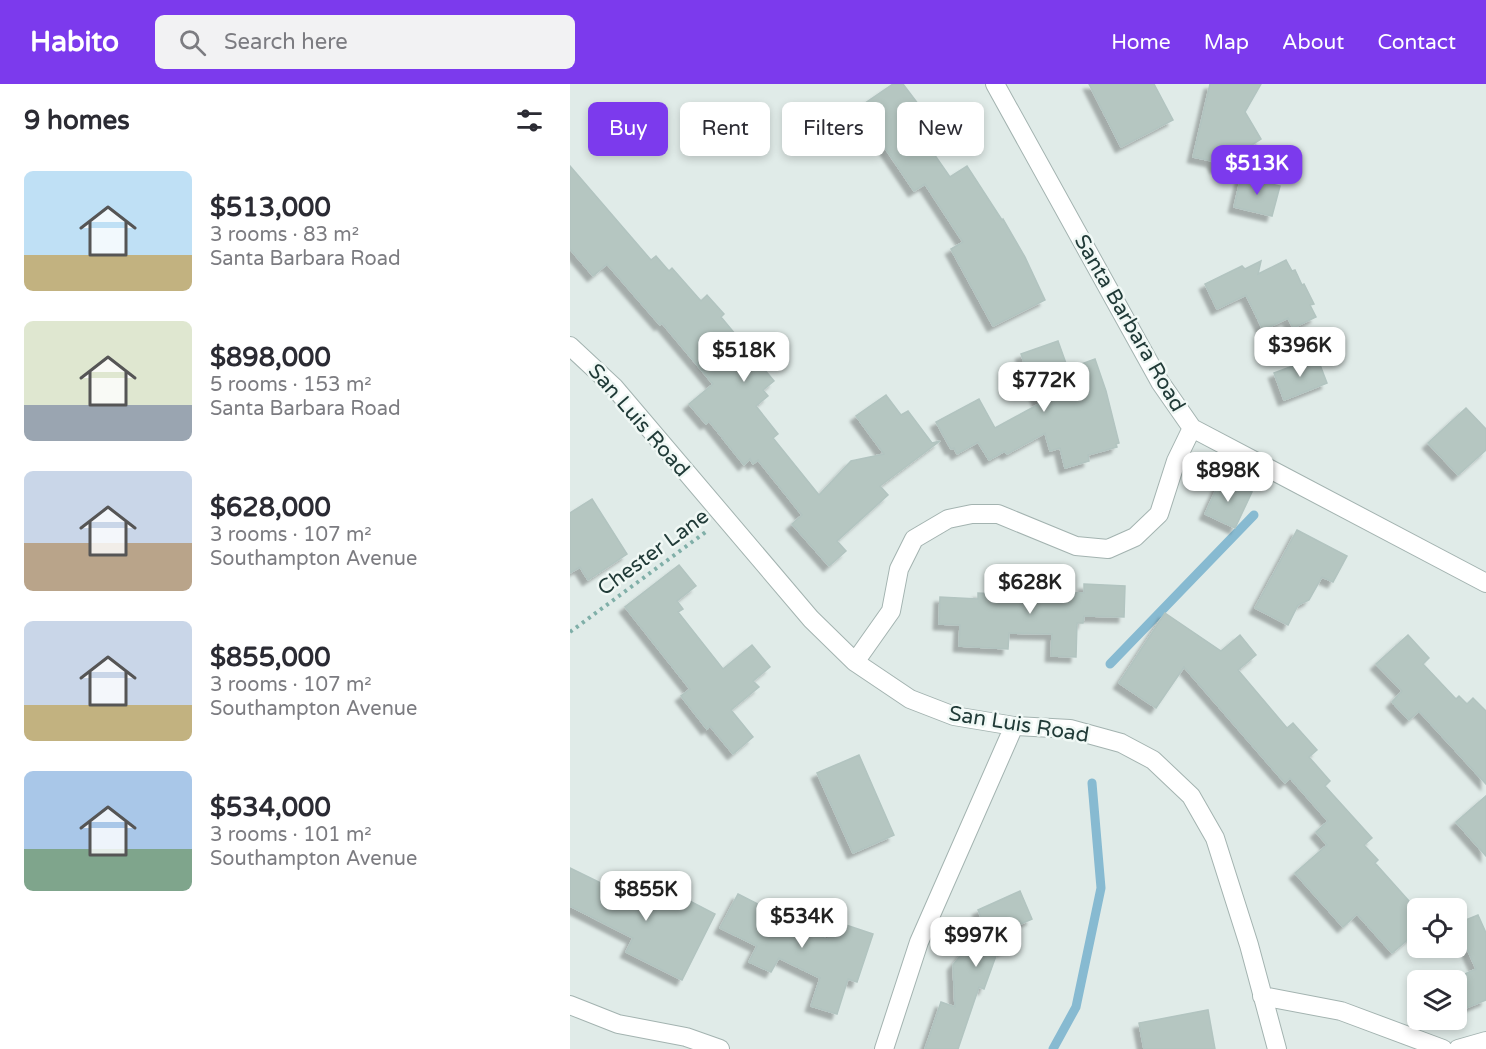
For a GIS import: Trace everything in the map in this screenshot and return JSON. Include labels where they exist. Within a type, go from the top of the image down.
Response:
[{"type":"street","name":"Santa Barbara Road","points":[[995,84],[1160,382],[1192,428],[1486,583]]},
{"type":"street","name":"San Luis Road","points":[[570,346],[614,387],[810,620],[855,662],[910,699],[954,716],[1014,726],[1070,729],[1121,743],[1153,760],[1191,796],[1215,838],[1249,945],[1277,1049]]},
{"type":"street","points":[[855,662],[891,611],[899,569],[914,539],[948,519],[972,514],[998,514],[1076,546],[1108,549],[1135,537],[1159,514],[1176,461],[1192,428]]},
{"type":"street","points":[[884,1049],[919,942],[1014,726]]},
{"type":"street","points":[[1262,996],[1341,1011],[1443,1049]]},
{"type":"street","points":[[570,1005],[618,1024],[686,1037],[720,1049]]},
{"type":"street","points":[[1458,1049],[1486,1041]]},
{"type":"path","name":"Chester Lane","points":[[570,632],[725,519]]},
{"type":"building","points":[[893,84],[903,84],[917,102],[897,102],[897,156],[935,156],[950,177],[967,166],[1003,219],[1025,257],[1045,300],[993,326],[951,249],[963,242],[925,184],[914,191],[885,148],[885,102],[867,102]]},
{"type":"building","points":[[1089,84],[1154,84],[1173,120],[1121,147]]},
{"type":"building","points":[[1210,84],[1261,84],[1245,112],[1261,139],[1216,168],[1212,161],[1193,157]]},
{"type":"building","points":[[570,166],[651,260],[656,256],[669,271],[672,268],[701,301],[707,295],[724,314],[721,317],[774,381],[763,390],[768,396],[756,406],[778,434],[773,438],[819,495],[851,461],[884,454],[856,416],[886,395],[901,415],[908,411],[932,443],[940,441],[880,486],[888,495],[837,541],[846,551],[829,566],[792,524],[802,515],[758,460],[753,464],[750,459],[744,465],[709,421],[706,424],[689,404],[713,384],[662,323],[660,325],[607,264],[593,276],[570,249]]},
{"type":"building","points":[[1241,177],[1280,186],[1272,216],[1234,207]]},
{"type":"building","points":[[1286,260],[1292,271],[1295,270],[1302,285],[1304,284],[1314,304],[1310,305],[1316,317],[1293,328],[1288,318],[1263,330],[1246,295],[1217,309],[1205,284],[1242,266],[1245,269],[1261,261],[1258,274]]},
{"type":"building","points":[[1058,341],[1068,369],[1095,359],[1119,443],[1116,444],[1117,447],[1088,455],[1089,461],[1065,468],[1060,448],[1050,451],[1045,433],[1007,454],[1005,451],[989,460],[978,442],[957,454],[954,448],[951,449],[936,422],[979,399],[995,428],[1039,404],[1021,354]]},
{"type":"building","points":[[1317,357],[1327,383],[1284,400],[1274,373]]},
{"type":"building","points":[[1466,408],[1486,429],[1486,450],[1458,475],[1428,443]]},
{"type":"building","points":[[1221,479],[1252,492],[1235,528],[1205,514]]},
{"type":"building","points":[[592,499],[627,554],[588,580],[580,567],[570,573],[570,513]]},
{"type":"building","points":[[1297,530],[1347,556],[1333,582],[1322,577],[1309,600],[1298,605],[1288,625],[1255,608]]},
{"type":"building","points":[[679,565],[696,586],[677,601],[683,609],[678,612],[723,669],[752,645],[770,667],[753,681],[759,687],[731,710],[753,737],[733,754],[710,726],[707,729],[681,696],[690,689],[625,607]]},
{"type":"building","points":[[1084,584],[1125,586],[1124,617],[1084,616],[1083,623],[1077,623],[1076,657],[1051,656],[1052,634],[1009,633],[1008,649],[959,646],[960,625],[939,624],[940,597],[978,599],[978,593],[998,594],[998,587],[1026,588],[1026,591],[1084,593]]},
{"type":"building","points":[[1165,613],[1221,651],[1240,635],[1256,655],[1238,670],[1287,728],[1293,723],[1317,750],[1309,757],[1330,781],[1325,786],[1372,838],[1364,845],[1378,860],[1375,863],[1407,899],[1407,940],[1392,953],[1357,914],[1343,927],[1295,873],[1327,845],[1316,832],[1328,821],[1290,778],[1285,783],[1184,667],[1156,708],[1119,683]]},
{"type":"building","points":[[1408,635],[1429,658],[1423,664],[1456,699],[1459,696],[1467,704],[1473,698],[1486,711],[1486,784],[1419,711],[1409,720],[1392,702],[1402,691],[1376,664]]},
{"type":"building","points":[[859,755],[894,835],[853,853],[817,773]]},
{"type":"building","points":[[1486,796],[1486,856],[1456,822]]},
{"type":"building","points":[[570,868],[617,891],[619,887],[650,903],[659,885],[715,914],[682,980],[626,952],[633,938],[570,906]]},
{"type":"building","points":[[1020,891],[1032,919],[1002,932],[1008,948],[997,953],[984,989],[979,987],[958,1049],[925,1049],[941,1002],[955,1007],[953,965],[968,946],[961,932],[983,922],[978,910]]},
{"type":"building","points":[[738,894],[828,940],[834,921],[873,934],[857,982],[848,979],[837,1014],[811,1006],[820,978],[779,958],[771,972],[749,962],[757,946],[720,928]]},
{"type":"building","points":[[1478,915],[1486,933],[1486,1000],[1467,1008],[1467,973],[1476,969],[1467,949],[1467,920]]},
{"type":"building","points":[[1208,1010],[1215,1049],[1144,1049],[1139,1023]]},
{"type":"waterway","points":[[1110,664],[1254,515]]},
{"type":"waterway","points":[[1053,1049],[1076,1007],[1101,888],[1092,783]]}]
